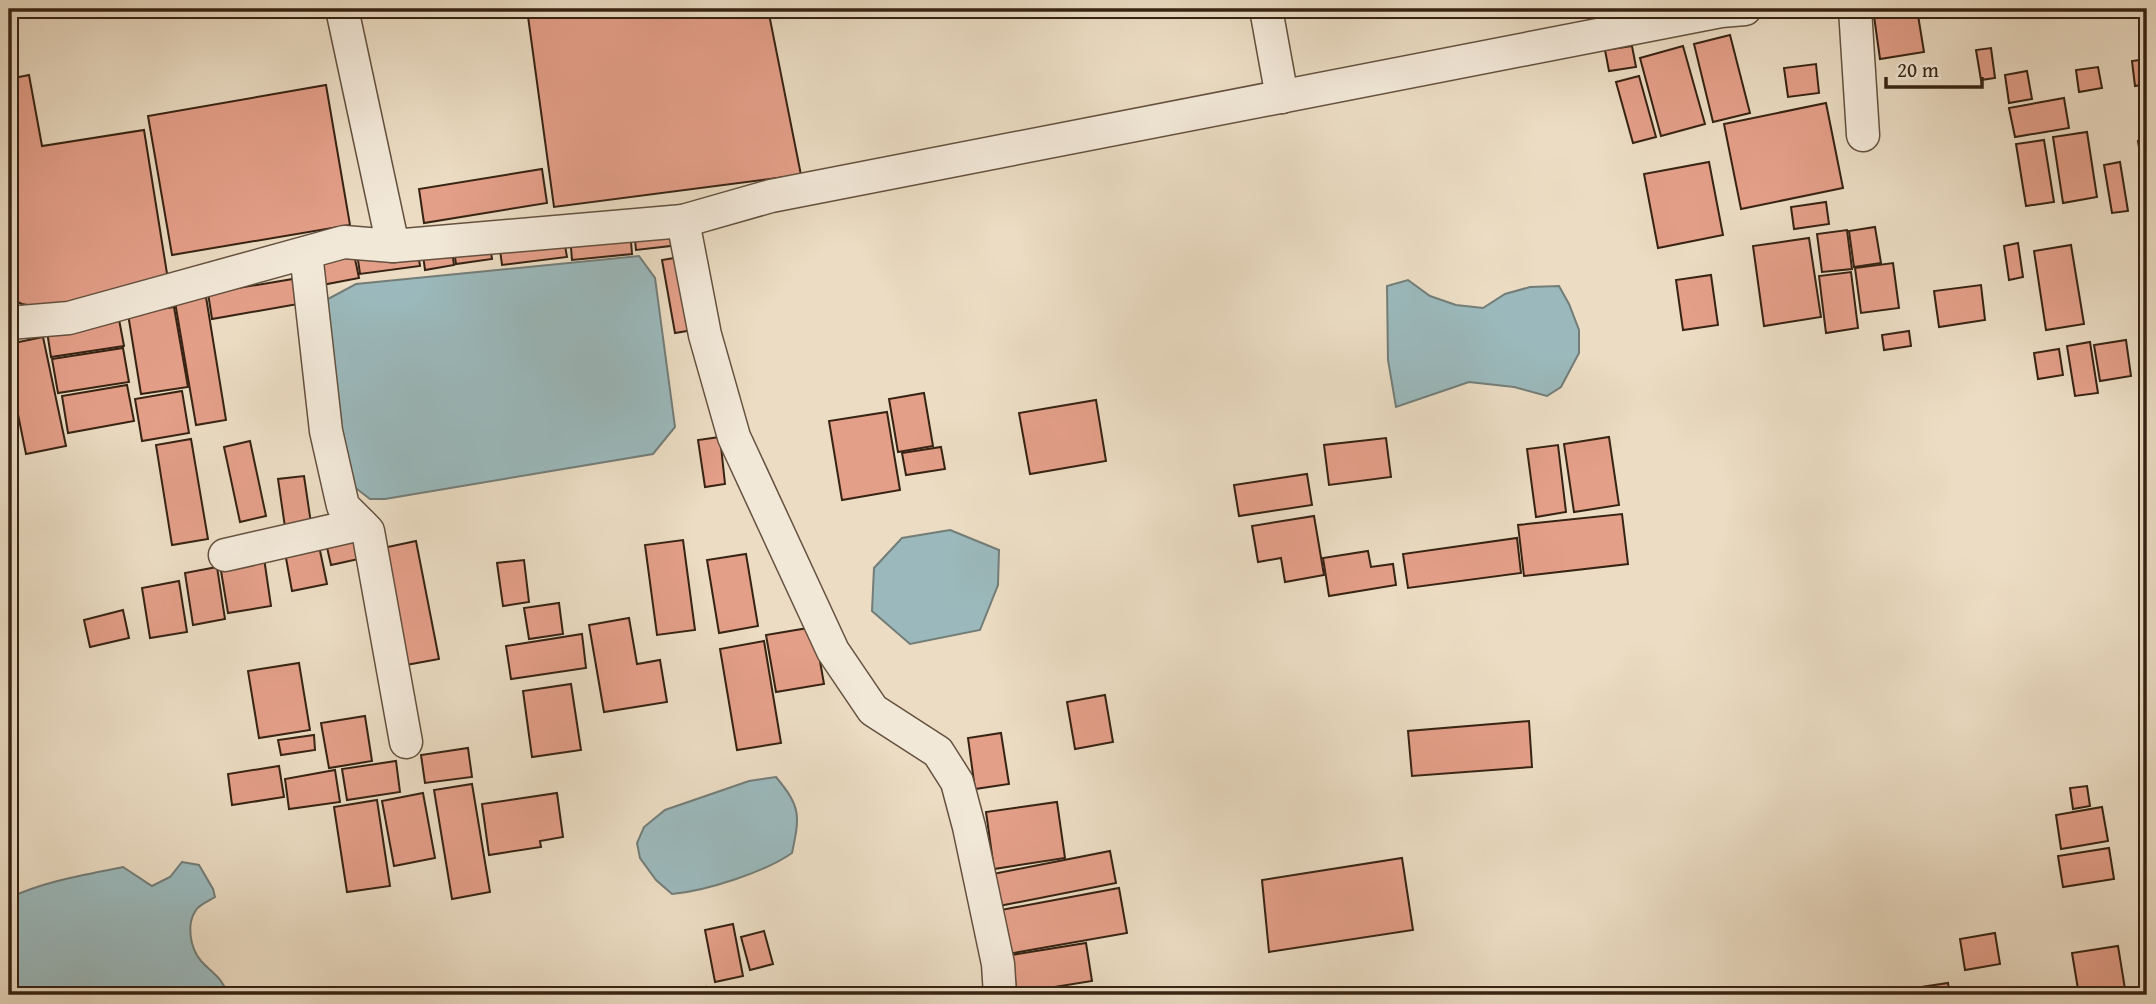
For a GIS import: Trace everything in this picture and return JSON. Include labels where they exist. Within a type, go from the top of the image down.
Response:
[{"type":"street","points":[[342,9],[393,246]]},
{"type":"street","points":[[1266,9],[1282,97]]},
{"type":"street","points":[[9,323],[69,318],[344,242],[393,246],[683,221],[771,197],[1721,10],[1745,9]]},
{"type":"street","points":[[1855,9],[1863,135]]},
{"type":"street","points":[[683,221],[705,335],[734,437],[834,651],[873,710],[938,751],[957,782],[995,952],[1000,995]]},
{"type":"street","points":[[306,253],[326,431],[343,506],[368,531],[406,742]]},
{"type":"street","points":[[225,555],[361,524]]},
{"type":"water","points":[[639,256],[655,278],[675,427],[653,454],[385,499],[370,499],[344,479],[325,312],[328,299],[356,284]]},
{"type":"water","points":[[1408,280],[1430,296],[1456,305],[1483,308],[1505,294],[1530,287],[1559,286],[1579,330],[1579,353],[1561,387],[1547,396],[1514,387],[1469,382],[1396,407],[1388,360],[1387,286]]},
{"type":"water","points":[[950,530],[999,550],[998,585],[980,630],[910,644],[872,611],[874,568],[902,538]]},
{"type":"water","points":[[776,777],[790,796],[796,812],[792,853],[735,880],[672,894],[656,880],[640,858],[637,843],[644,827],[665,810],[749,781]]},
{"type":"water","points":[[182,862],[199,865],[213,889],[215,897],[196,910],[190,929],[197,956],[220,980],[228,995],[19,995],[9,923],[9,898],[51,883],[123,867],[152,886],[170,877]]},
{"type":"building","points":[[383,9],[426,9],[385,16]]},
{"type":"building","points":[[527,9],[768,9],[801,175],[554,207]]},
{"type":"building","points":[[1917,9],[1924,52],[1880,59],[1874,16]]},
{"type":"building","points":[[1730,35],[1750,113],[1713,122],[1694,44]]},
{"type":"building","points":[[1632,46],[1636,67],[1609,71],[1605,50]]},
{"type":"building","points":[[1683,46],[1705,124],[1661,136],[1640,58]]},
{"type":"building","points":[[1991,48],[1995,78],[1981,80],[1976,50]]},
{"type":"building","points":[[2147,59],[2147,84],[2135,86],[2132,61]]},
{"type":"building","points":[[1816,64],[1819,93],[1788,97],[1784,68]]},
{"type":"building","points":[[2098,67],[2102,88],[2079,92],[2076,70]]},
{"type":"building","points":[[2027,71],[2032,99],[2009,103],[2005,75]]},
{"type":"building","points":[[29,75],[42,146],[144,130],[169,286],[73,313],[22,304],[9,298],[9,79]]},
{"type":"building","points":[[1639,76],[1656,137],[1633,143],[1616,82]]},
{"type":"building","points":[[326,85],[350,225],[172,255],[148,116]]},
{"type":"building","points":[[2064,98],[2069,128],[2015,137],[2009,108]]},
{"type":"building","points":[[1826,103],[1843,188],[1741,209],[1724,124]]},
{"type":"building","points":[[2087,132],[2097,197],[2063,203],[2053,137]]},
{"type":"building","points":[[2044,140],[2054,202],[2026,206],[2016,144]]},
{"type":"building","points":[[2147,140],[2147,180],[2144,181],[2138,141]]},
{"type":"building","points":[[1709,162],[1723,235],[1658,248],[1644,174]]},
{"type":"building","points":[[2120,162],[2128,211],[2112,213],[2104,165]]},
{"type":"building","points":[[542,169],[547,203],[424,223],[419,189]]},
{"type":"building","points":[[1826,202],[1829,224],[1794,229],[1791,207]]},
{"type":"building","points":[[677,225],[679,245],[636,250],[634,230]]},
{"type":"building","points":[[1875,227],[1881,263],[1854,267],[1849,231]]},
{"type":"building","points":[[630,229],[632,254],[572,260],[570,235]]},
{"type":"building","points":[[1847,230],[1852,269],[1822,272],[1817,234]]},
{"type":"building","points":[[563,234],[567,257],[502,265],[499,242]]},
{"type":"building","points":[[1809,238],[1821,317],[1764,326],[1753,246]]},
{"type":"building","points":[[489,239],[492,259],[456,264],[453,244]]},
{"type":"building","points":[[451,243],[454,265],[425,270],[422,247]]},
{"type":"building","points":[[2018,243],[2023,277],[2009,280],[2004,246]]},
{"type":"building","points":[[2071,245],[2084,324],[2046,330],[2034,251]]},
{"type":"building","points":[[417,246],[420,266],[360,274],[357,253]]},
{"type":"building","points":[[354,254],[359,278],[322,285],[317,260]]},
{"type":"building","points":[[686,256],[699,329],[675,333],[662,260]]},
{"type":"building","points":[[1893,263],[1899,308],[1861,313],[1855,268]]},
{"type":"building","points":[[1851,272],[1858,328],[1826,333],[1819,276]]},
{"type":"building","points":[[1711,275],[1718,325],[1683,330],[1676,280]]},
{"type":"building","points":[[293,279],[298,304],[212,319],[208,293]]},
{"type":"building","points":[[1981,285],[1985,320],[1939,327],[1934,291]]},
{"type":"building","points":[[206,297],[226,420],[196,425],[175,302]]},
{"type":"building","points":[[174,307],[188,387],[141,394],[128,314]]},
{"type":"building","points":[[118,314],[124,346],[51,357],[46,325]]},
{"type":"building","points":[[1909,331],[1911,346],[1884,350],[1882,335]]},
{"type":"building","points":[[43,337],[66,446],[26,454],[9,370],[9,344]]},
{"type":"building","points":[[2126,340],[2131,376],[2100,381],[2094,345]]},
{"type":"building","points":[[2090,342],[2098,393],[2075,396],[2067,346]]},
{"type":"building","points":[[123,348],[129,382],[58,393],[52,359]]},
{"type":"building","points":[[2059,349],[2063,375],[2038,379],[2034,353]]},
{"type":"building","points":[[127,385],[134,421],[68,433],[62,396]]},
{"type":"building","points":[[182,391],[189,433],[142,441],[135,399]]},
{"type":"building","points":[[924,393],[933,446],[898,452],[889,399]]},
{"type":"building","points":[[1096,400],[1106,461],[1030,474],[1019,413]]},
{"type":"building","points":[[887,412],[900,490],[842,500],[829,421]]},
{"type":"building","points":[[720,437],[725,484],[705,487],[698,440]]},
{"type":"building","points":[[1609,437],[1619,505],[1574,512],[1564,444]]},
{"type":"building","points":[[1386,438],[1391,477],[1329,485],[1324,445]]},
{"type":"building","points":[[191,439],[208,539],[172,545],[156,445]]},
{"type":"building","points":[[250,441],[266,516],[240,522],[224,447]]},
{"type":"building","points":[[1558,445],[1566,512],[1536,517],[1527,449]]},
{"type":"building","points":[[941,447],[945,469],[906,475],[902,453]]},
{"type":"building","points":[[1307,474],[1312,505],[1239,516],[1234,485]]},
{"type":"building","points":[[304,476],[312,530],[286,534],[278,479]]},
{"type":"building","points":[[1622,514],[1628,564],[1524,576],[1518,525]]},
{"type":"building","points":[[1314,516],[1324,575],[1285,582],[1281,558],[1258,562],[1252,526]]},
{"type":"building","points":[[358,536],[363,558],[331,565],[326,543]]},
{"type":"building","points":[[1517,538],[1521,573],[1408,588],[1403,554]]},
{"type":"building","points":[[683,540],[695,630],[657,635],[645,545]]},
{"type":"building","points":[[318,541],[327,584],[292,591],[284,547]]},
{"type":"building","points":[[416,541],[439,659],[406,665],[383,548]]},
{"type":"building","points":[[1368,551],[1371,567],[1393,564],[1396,585],[1329,596],[1323,558]]},
{"type":"building","points":[[746,554],[758,626],[719,633],[707,560]]},
{"type":"building","points":[[264,558],[271,606],[228,613],[220,565]]},
{"type":"building","points":[[524,560],[529,602],[503,606],[497,563]]},
{"type":"building","points":[[217,567],[225,619],[193,625],[185,573]]},
{"type":"building","points":[[179,581],[187,632],[150,638],[142,588]]},
{"type":"building","points":[[559,603],[563,634],[529,639],[524,608]]},
{"type":"building","points":[[123,610],[129,638],[90,647],[84,620]]},
{"type":"building","points":[[629,618],[637,664],[660,660],[667,702],[604,712],[589,625]]},
{"type":"building","points":[[814,627],[824,684],[776,692],[766,635]]},
{"type":"building","points":[[582,634],[586,668],[511,679],[506,646]]},
{"type":"building","points":[[764,641],[781,743],[737,750],[720,649]]},
{"type":"building","points":[[299,663],[310,730],[259,738],[248,671]]},
{"type":"building","points":[[571,684],[581,750],[532,757],[523,691]]},
{"type":"building","points":[[1105,695],[1113,742],[1075,749],[1067,702]]},
{"type":"building","points":[[365,716],[372,761],[329,768],[321,723]]},
{"type":"building","points":[[1529,721],[1532,767],[1412,776],[1408,731]]},
{"type":"building","points":[[1001,733],[1009,784],[975,789],[968,738]]},
{"type":"building","points":[[314,735],[315,750],[281,755],[278,740]]},
{"type":"building","points":[[468,748],[472,777],[425,783],[421,755]]},
{"type":"building","points":[[396,761],[400,792],[347,800],[342,769]]},
{"type":"building","points":[[279,766],[284,797],[232,805],[228,774]]},
{"type":"building","points":[[335,770],[340,802],[289,809],[285,779]]},
{"type":"building","points":[[472,784],[490,892],[452,899],[434,790]]},
{"type":"building","points":[[2087,786],[2090,806],[2073,809],[2070,788]]},
{"type":"building","points":[[423,793],[435,858],[394,866],[382,801]]},
{"type":"building","points":[[557,793],[563,837],[540,841],[541,847],[489,855],[482,804]]},
{"type":"building","points":[[377,800],[390,886],[347,892],[334,807]]},
{"type":"building","points":[[1057,802],[1065,858],[994,869],[986,812]]},
{"type":"building","points":[[2102,807],[2108,841],[2061,849],[2056,815]]},
{"type":"building","points":[[2109,848],[2114,879],[2063,887],[2058,856]]},
{"type":"building","points":[[1110,851],[1116,883],[999,906],[993,874]]},
{"type":"building","points":[[1402,858],[1413,930],[1269,952],[1262,880]]},
{"type":"building","points":[[1119,888],[1127,933],[1008,954],[1001,910]]},
{"type":"building","points":[[733,924],[743,976],[715,982],[705,930]]},
{"type":"building","points":[[764,931],[773,964],[750,970],[741,937]]},
{"type":"building","points":[[1995,933],[2000,964],[1965,970],[1960,939]]},
{"type":"building","points":[[1086,943],[1092,981],[1017,993],[1011,955]]},
{"type":"building","points":[[2118,946],[2126,995],[2079,995],[2072,953]]},
{"type":"building","points":[[1948,983],[1950,995],[1915,995],[1914,988]]},
{"type":"building","points":[[706,987],[707,995],[647,995]]},
{"type":"building","points":[[1155,988],[1156,995],[1109,995]]}]
